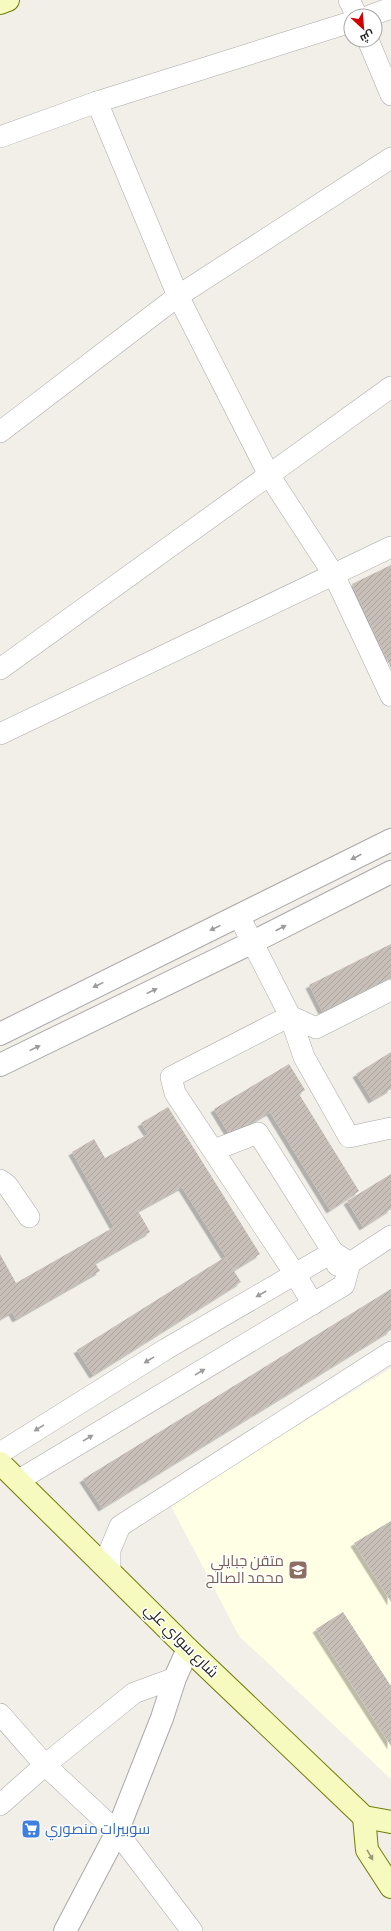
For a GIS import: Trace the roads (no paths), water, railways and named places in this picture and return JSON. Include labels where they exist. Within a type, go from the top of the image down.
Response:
[{"type":"main road","points":[[0,3],[8,0]]},
{"type":"main road","name":"شارع سواي علي","points":[[0,1463],[110,1570],[188,1649],[364,1817]]},
{"type":"main road","points":[[391,1822],[364,1817],[367,1850],[391,1887]]},
{"type":"street","points":[[0,137],[97,102],[343,25]]},
{"type":"street","points":[[371,48],[391,95]]},
{"type":"street","points":[[97,102],[178,296],[269,475],[334,575],[391,696]]},
{"type":"street","points":[[0,432],[178,296],[391,158]]},
{"type":"street","points":[[0,669],[391,386]]},
{"type":"street","points":[[0,734],[391,547]]},
{"type":"street","points":[[0,1034],[391,840]]},
{"type":"street","points":[[0,1065],[253,942],[391,872]]},
{"type":"street","points":[[239,916],[290,1016],[304,1057],[349,1137],[391,1128]]},
{"type":"street","points":[[290,1016],[316,1028],[391,990]]},
{"type":"street","points":[[290,1016],[171,1077],[175,1093],[214,1150],[313,1304]]},
{"type":"street","points":[[19,1480],[344,1285],[342,1258],[258,1133],[214,1150]]},
{"type":"street","points":[[0,1180],[7,1185],[28,1217]]},
{"type":"street","points":[[0,1453],[166,1349],[295,1274],[342,1258],[391,1236]]},
{"type":"street","points":[[110,1570],[110,1550],[120,1526],[391,1352]]},
{"type":"street","points":[[65,1931],[116,1832],[162,1718],[175,1678],[188,1649]]},
{"type":"street","points":[[0,1805],[45,1765],[134,1693],[175,1678]]},
{"type":"street","points":[[0,1714],[45,1765],[116,1832],[192,1931]]},
{"type":"place","name":"متقن جبايلي محمد الصالح","points":[[298,1570]]},
{"type":"place","name":"سوبيرات منصوري","points":[[31,1829]]}]
